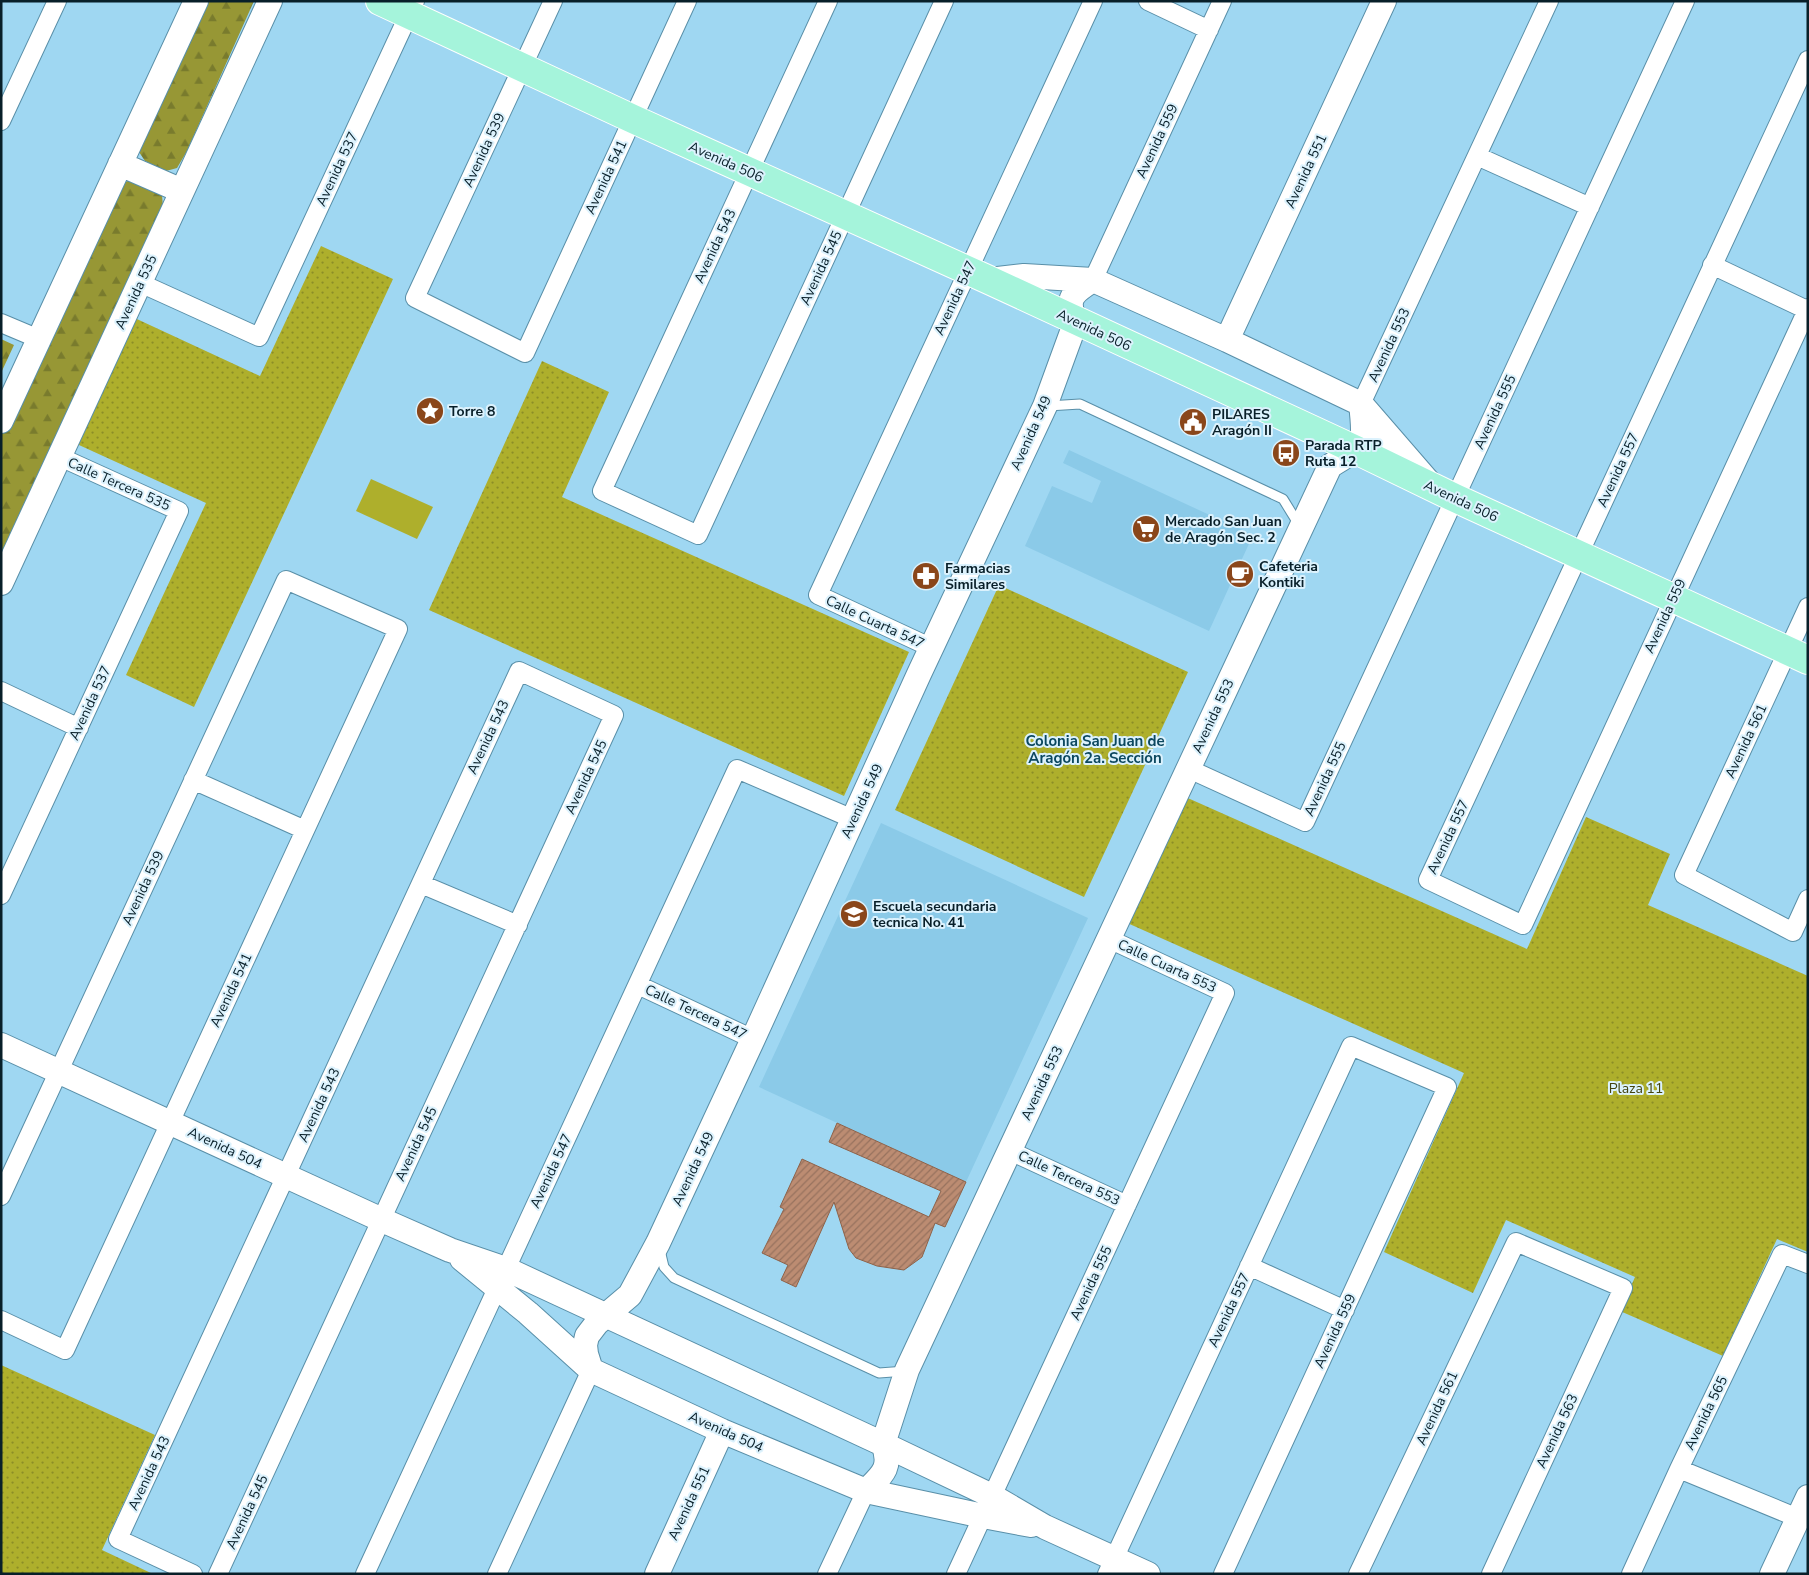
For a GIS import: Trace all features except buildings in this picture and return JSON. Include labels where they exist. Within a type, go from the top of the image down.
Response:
[{"type":"main road","name":"Avenida 506","points":[[380,1],[411,8],[522,66],[633,120],[1076,321],[1798,656]]},
{"type":"street","points":[[1,121],[56,1]]},
{"type":"street","points":[[1,421],[196,1]]},
{"type":"street","name":"Avenida 535","points":[[1,583],[270,1]]},
{"type":"street","name":"Avenida 539","points":[[525,353],[416,298],[552,1]]},
{"type":"street","name":"Avenida 541","points":[[525,353],[688,1]]},
{"type":"street","name":"Avenida 543","points":[[698,535],[602,490],[828,1]]},
{"type":"street","name":"Avenida 545","points":[[698,535],[944,1]]},
{"type":"street","name":"Avenida 547","points":[[818,595],[978,276],[1093,1]]},
{"type":"street","points":[[1148,1],[1209,30]]},
{"type":"street","name":"Avenida 559","points":[[1093,280],[1222,1]]},
{"type":"street","name":"Avenida 551","points":[[1227,340],[1384,1]]},
{"type":"street","name":"Avenida 553","points":[[1361,404],[1549,1]]},
{"type":"street","name":"Avenida 555","points":[[1189,769],[1305,822],[1445,493],[1590,207],[1685,1]]},
{"type":"street","name":"Avenida 537","points":[[140,283],[259,337],[411,8]]},
{"type":"street","name":"Avenida 557","points":[[1523,925],[1428,880],[1808,60]]},
{"type":"street","points":[[1477,156],[1590,207]]},
{"type":"street","points":[[120,164],[182,191]]},
{"type":"street","points":[[1712,265],[1807,309]]},
{"type":"street","points":[[978,276],[1024,276],[1093,280],[1227,340],[1361,404],[1445,493]]},
{"type":"street","points":[[1076,321],[1070,311],[1070,300],[1077,290],[1093,280]]},
{"type":"street","name":"Avenida 559","points":[[1523,925],[1807,309]]},
{"type":"street","name":"Avenida 549","points":[[591,1370],[586,1354],[587,1336],[591,1329],[630,1296],[658,1243],[1045,406],[1076,321]]},
{"type":"street","points":[[1,323],[39,339]]},
{"type":"street","points":[[1356,450],[1364,434],[1361,404]]},
{"type":"street","name":"Avenida 553","points":[[884,1444],[907,1370],[1330,466],[1356,450]]},
{"type":"street","name":"Calle Tercera 535","points":[[60,457],[179,511]]},
{"type":"street","name":"Avenida 537","points":[[1,895],[179,511]]},
{"type":"street","name":"Avenida 539","points":[[1,1196],[286,580],[398,629]]},
{"type":"street","name":"Calle Cuarta 547","points":[[818,595],[932,648]]},
{"type":"street","name":"Avenida 561","points":[[1808,607],[1798,656],[1684,876],[1793,932],[1808,899]]},
{"type":"street","name":"Avenida 541","points":[[1,1320],[65,1350],[398,629]]},
{"type":"street","name":"Avenida 543","points":[[193,1574],[118,1539],[519,671],[614,715]]},
{"type":"street","points":[[1,691],[79,728]]},
{"type":"street","name":"Avenida 545","points":[[218,1574],[614,715]]},
{"type":"street","name":"Avenida 547","points":[[365,1574],[737,769],[853,819]]},
{"type":"street","points":[[193,780],[305,830]]},
{"type":"street","points":[[421,884],[518,925]]},
{"type":"street","name":"Calle Cuarta 553","points":[[1109,939],[1225,993]]},
{"type":"street","name":"Calle Tercera 547","points":[[638,985],[753,1039]]},
{"type":"street","name":"Avenida 555","points":[[956,1574],[1225,993]]},
{"type":"street","name":"Avenida 504","points":[[1,1045],[450,1250],[501,1279],[605,1316],[884,1444],[988,1506],[1045,1527],[1110,1566],[1148,1574]]},
{"type":"street","name":"Avenida 557","points":[[1110,1566],[1351,1046],[1447,1087]]},
{"type":"street","name":"Avenida 559","points":[[1223,1574],[1447,1087]]},
{"type":"street","name":"Calle Tercera 553","points":[[1010,1151],[1127,1205]]},
{"type":"street","name":"Avenida 561","points":[[1358,1574],[1516,1242],[1623,1288]]},
{"type":"street","name":"Avenida 565","points":[[1631,1574],[1782,1254],[1808,1264]]},
{"type":"street","points":[[1249,1266],[1345,1310]]},
{"type":"street","name":"Avenida 504","points":[[501,1279],[528,1313],[591,1370],[722,1431],[866,1491],[988,1506]]},
{"type":"street","name":"Avenida 563","points":[[1492,1574],[1623,1288]]},
{"type":"street","points":[[497,1574],[591,1370]]},
{"type":"street","name":"Avenida 551","points":[[657,1574],[722,1431]]},
{"type":"street","points":[[827,1574],[866,1491],[877,1482],[885,1470],[888,1457],[884,1444]]},
{"type":"street","points":[[1679,1469],[1798,1518]]},
{"type":"street","points":[[1772,1574],[1808,1497]]},
{"type":"lane","points":[[1045,406],[1080,404],[1283,499],[1301,528]]},
{"type":"lane","points":[[658,1243],[664,1267],[674,1278],[879,1373],[907,1370]]},
{"type":"shaded area","points":[[1069,450],[1253,535],[1209,631],[1025,546],[1052,486],[1092,503],[1101,481],[1063,463]]},
{"type":"shaded area","points":[[881,823],[1088,918],[966,1182],[759,1087]]},
{"type":"green space","points":[[204,1],[254,1],[187,151],[177,168],[166,171],[145,161],[139,152]]},
{"type":"green space","points":[[128,181],[162,195],[163,207],[1,556],[1,422],[119,184]]},
{"type":"green space","points":[[321,246],[393,279],[194,707],[126,675],[206,503],[68,440],[126,314],[260,376]]},
{"type":"green space","points":[[1,339],[14,345],[1,373]]},
{"type":"green space","points":[[542,361],[609,392],[562,497],[909,652],[844,796],[429,610]]},
{"type":"green space","points":[[371,479],[433,507],[417,539],[356,511]]},
{"type":"green space","points":[[999,585],[1188,672],[1084,897],[895,810]]},
{"type":"green space","name":"Plaza 11","points":[[1181,795],[1527,949],[1586,817],[1670,854],[1648,905],[1808,976],[1808,1252],[1777,1239],[1723,1356],[1620,1311],[1635,1277],[1506,1220],[1473,1293],[1384,1252],[1464,1073],[1125,922]]},
{"type":"green space","points":[[1,1365],[155,1435],[102,1550],[153,1574],[1,1574]]},
{"type":"place","name":"Torre 8","points":[[430,411]]},
{"type":"place","name":"PILARES Aragón II","points":[[1193,422]]},
{"type":"place","name":"Parada RTP Ruta 12","points":[[1286,453]]},
{"type":"place","name":"Mercado San Juan de Aragón Sec. 2","points":[[1146,529]]},
{"type":"place","name":"Cafeteria Kontiki","points":[[1240,574]]},
{"type":"place","name":"Farmacias Similares","points":[[926,576]]},
{"type":"place","name":"Escuela secundaria tecnica No. 41","points":[[854,914]]},
{"type":"district","name":"Colonia San Juan de Aragón 2a. Sección","points":[[1095,750]]}]
